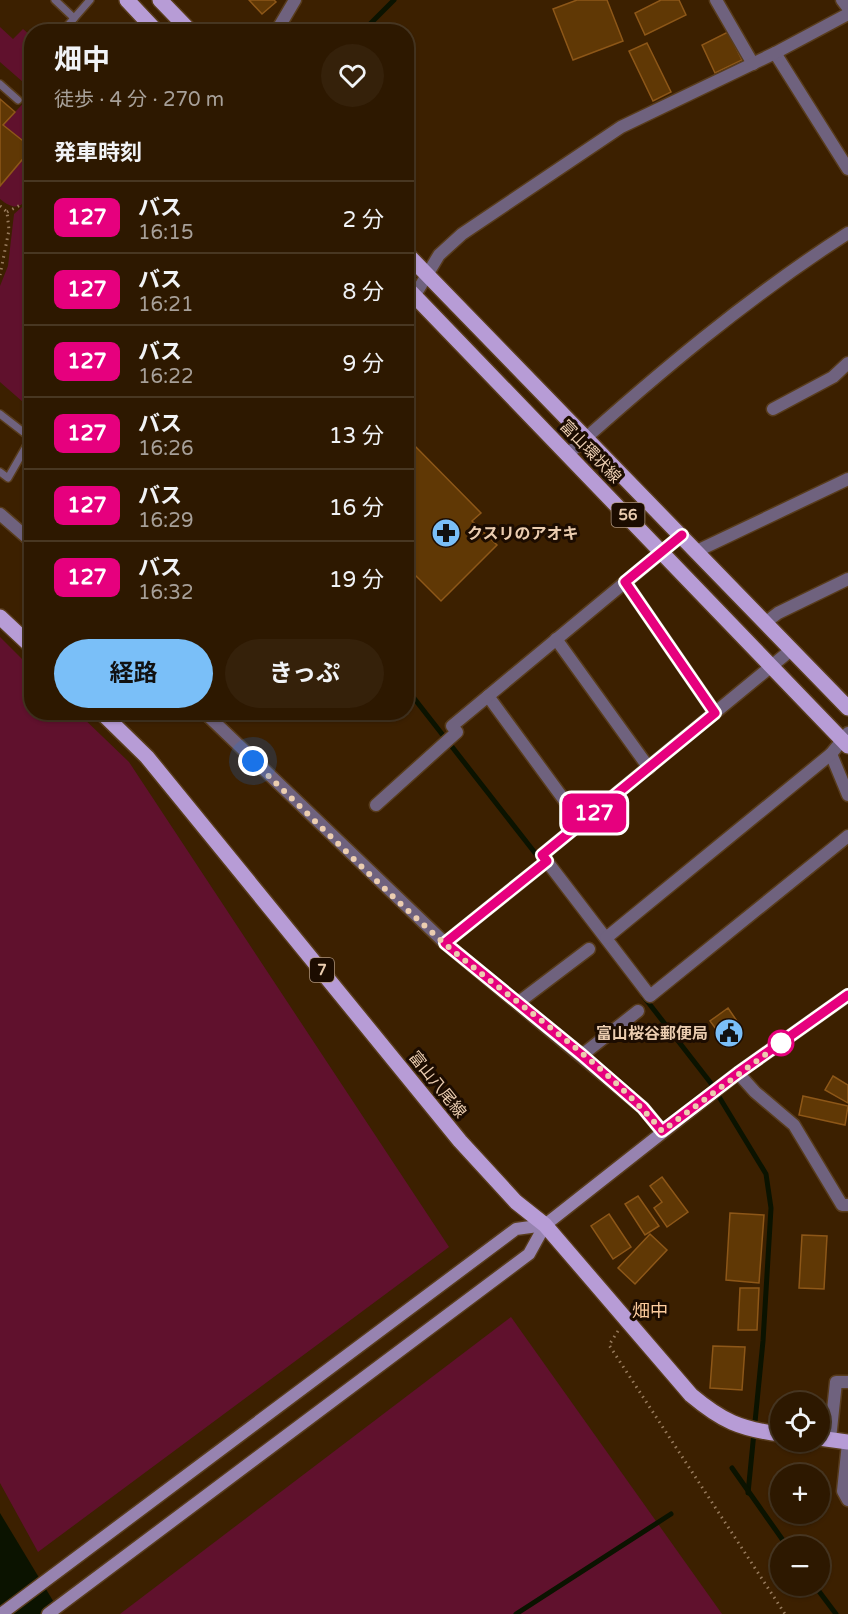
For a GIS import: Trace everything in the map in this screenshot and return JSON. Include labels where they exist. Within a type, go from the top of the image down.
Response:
[{"type":"main road","points":[[127,0],[150,24]]},
{"type":"main road","points":[[160,0],[183,24]]},
{"type":"main road","name":"富山環状線","points":[[414,261],[848,708]]},
{"type":"main road","name":"富山環状線","points":[[414,294],[846,739]]},
{"type":"main road","points":[[0,617],[24,640]]},
{"type":"main road","name":"富山八尾線","points":[[108,720],[147,757],[460,1141],[516,1202],[545,1225],[691,1395],[711,1412],[744,1429],[770,1432]]},
{"type":"main road","points":[[830,1440],[848,1442]]},
{"type":"street","points":[[281,24],[295,0]]},
{"type":"street","points":[[716,0],[753,64]]},
{"type":"street","points":[[842,0],[848,8]]},
{"type":"street","points":[[414,288],[428,275],[439,255],[462,234],[621,127],[753,64],[848,14]]},
{"type":"street","points":[[775,53],[848,169]]},
{"type":"street","points":[[568,454],[695,343],[806,260],[848,233]]},
{"type":"street","points":[[773,409],[832,377],[848,363]]},
{"type":"street","points":[[697,551],[848,479]]},
{"type":"street","points":[[0,514],[24,535]]},
{"type":"street","points":[[376,805],[457,732],[452,726],[682,535]]},
{"type":"street","points":[[765,623],[778,613],[848,579]]},
{"type":"street","points":[[625,582],[715,713]]},
{"type":"street","points":[[556,639],[649,768]]},
{"type":"street","points":[[791,650],[542,855],[650,996],[848,836]]},
{"type":"street","points":[[488,696],[581,823]]},
{"type":"street","points":[[212,720],[445,943],[582,1055],[643,1108],[662,1131]]},
{"type":"street","points":[[606,938],[831,754],[846,739]]},
{"type":"street","points":[[831,754],[848,795]]},
{"type":"street","points":[[445,943],[547,861]]},
{"type":"street","points":[[519,1002],[589,948]]},
{"type":"street","points":[[48,1614],[529,1254],[545,1225],[724,1083],[848,995]]},
{"type":"street","points":[[582,1055],[638,1011]]},
{"type":"street","points":[[738,1073],[755,1092],[794,1125],[842,1205],[848,1205]]},
{"type":"street","points":[[2,1614],[516,1229],[545,1225]]},
{"type":"street","points":[[830,1410],[836,1382],[848,1382]]},
{"type":"street","points":[[848,1442],[843,1491],[848,1500]]},
{"type":"lane","points":[[55,0],[74,18]]},
{"type":"lane","points":[[69,24],[90,0]]},
{"type":"lane","points":[[0,84],[18,100]]},
{"type":"lane","points":[[0,414],[24,433]]},
{"type":"lane","points":[[0,472],[8,478],[24,450]]},
{"type":"path","points":[[117,24],[123,19]]},
{"type":"path","points":[[7,212],[24,203]]},
{"type":"path","points":[[0,206],[7,212],[9,230],[0,275]]},
{"type":"path","points":[[625,1320],[609,1345],[785,1614]]},
{"type":"shaded area","points":[[0,27],[13,39],[23,29],[24,83],[0,62]]},
{"type":"shaded area","points":[[24,102],[24,142],[3,125]]},
{"type":"shaded area","points":[[24,158],[24,202],[19,206],[11,206],[0,199],[0,186]]},
{"type":"shaded area","points":[[24,205],[24,403],[0,382],[0,286],[8,266],[14,214]]},
{"type":"shaded area","points":[[0,637],[24,661],[24,720],[85,720],[129,762],[449,1247],[38,1552],[0,1483]]},
{"type":"shaded area","points":[[511,1317],[722,1614],[120,1614]]},
{"type":"shaded area","points":[[0,1513],[61,1614],[0,1614]]},
{"type":"building","points":[[249,0],[274,0],[276,2],[262,14]]},
{"type":"building","points":[[577,0],[607,0],[623,41],[573,60],[553,9]]},
{"type":"building","points":[[661,0],[679,0],[686,15],[645,35],[635,13]]},
{"type":"building","points":[[728,32],[742,60],[715,73],[702,45]]},
{"type":"building","points":[[647,43],[671,92],[653,101],[629,51]]},
{"type":"building","points":[[0,99],[15,112],[3,125],[24,142],[24,158],[0,186]]},
{"type":"building","name":"クスリのアオキ","points":[[414,445],[481,513],[472,521],[497,545],[441,601],[414,574]]},
{"type":"building","points":[[728,1008],[741,1027],[733,1033],[736,1037],[727,1044],[710,1021]]},
{"type":"building","points":[[833,1076],[848,1085],[848,1103],[825,1090]]},
{"type":"building","points":[[803,1096],[848,1106],[845,1125],[799,1115]]},
{"type":"building","points":[[662,1177],[688,1212],[667,1227],[654,1208],[662,1202],[650,1186]]},
{"type":"building","points":[[638,1196],[659,1226],[645,1235],[625,1204]]},
{"type":"building","points":[[730,1213],[764,1215],[759,1283],[726,1280]]},
{"type":"building","points":[[609,1214],[631,1247],[613,1259],[591,1226]]},
{"type":"building","points":[[650,1234],[667,1250],[635,1284],[618,1268]]},
{"type":"building","points":[[802,1235],[827,1236],[824,1289],[799,1288]]},
{"type":"building","points":[[740,1288],[759,1288],[757,1330],[738,1330]]},
{"type":"building","points":[[713,1346],[745,1347],[742,1390],[710,1388]]},
{"type":"waterway","points":[[370,24],[394,0]]},
{"type":"waterway","points":[[414,698],[539,858]]},
{"type":"waterway","points":[[644,997],[710,1082],[766,1174],[771,1208],[763,1341],[748,1493]]},
{"type":"waterway","points":[[732,1468],[780,1536]]},
{"type":"waterway","points":[[516,1614],[671,1514]]},
{"type":"waterway","points":[[822,1596],[836,1614]]},
{"type":"bus line","name":"127","points":[[682,535],[625,582],[715,713],[542,855],[547,861],[445,943],[582,1055],[643,1108],[662,1131],[738,1073],[848,995]]},
{"type":"place","name":"クスリのアオキ","points":[[446,533]]},
{"type":"place","name":"富山桜谷郵便局","points":[[729,1033]]},
{"type":"district","name":"畑中","points":[[650,1311]]},
{"type":"route","points":[[253,761],[445,943],[582,1055],[643,1108],[662,1131],[781,1043]]}]
